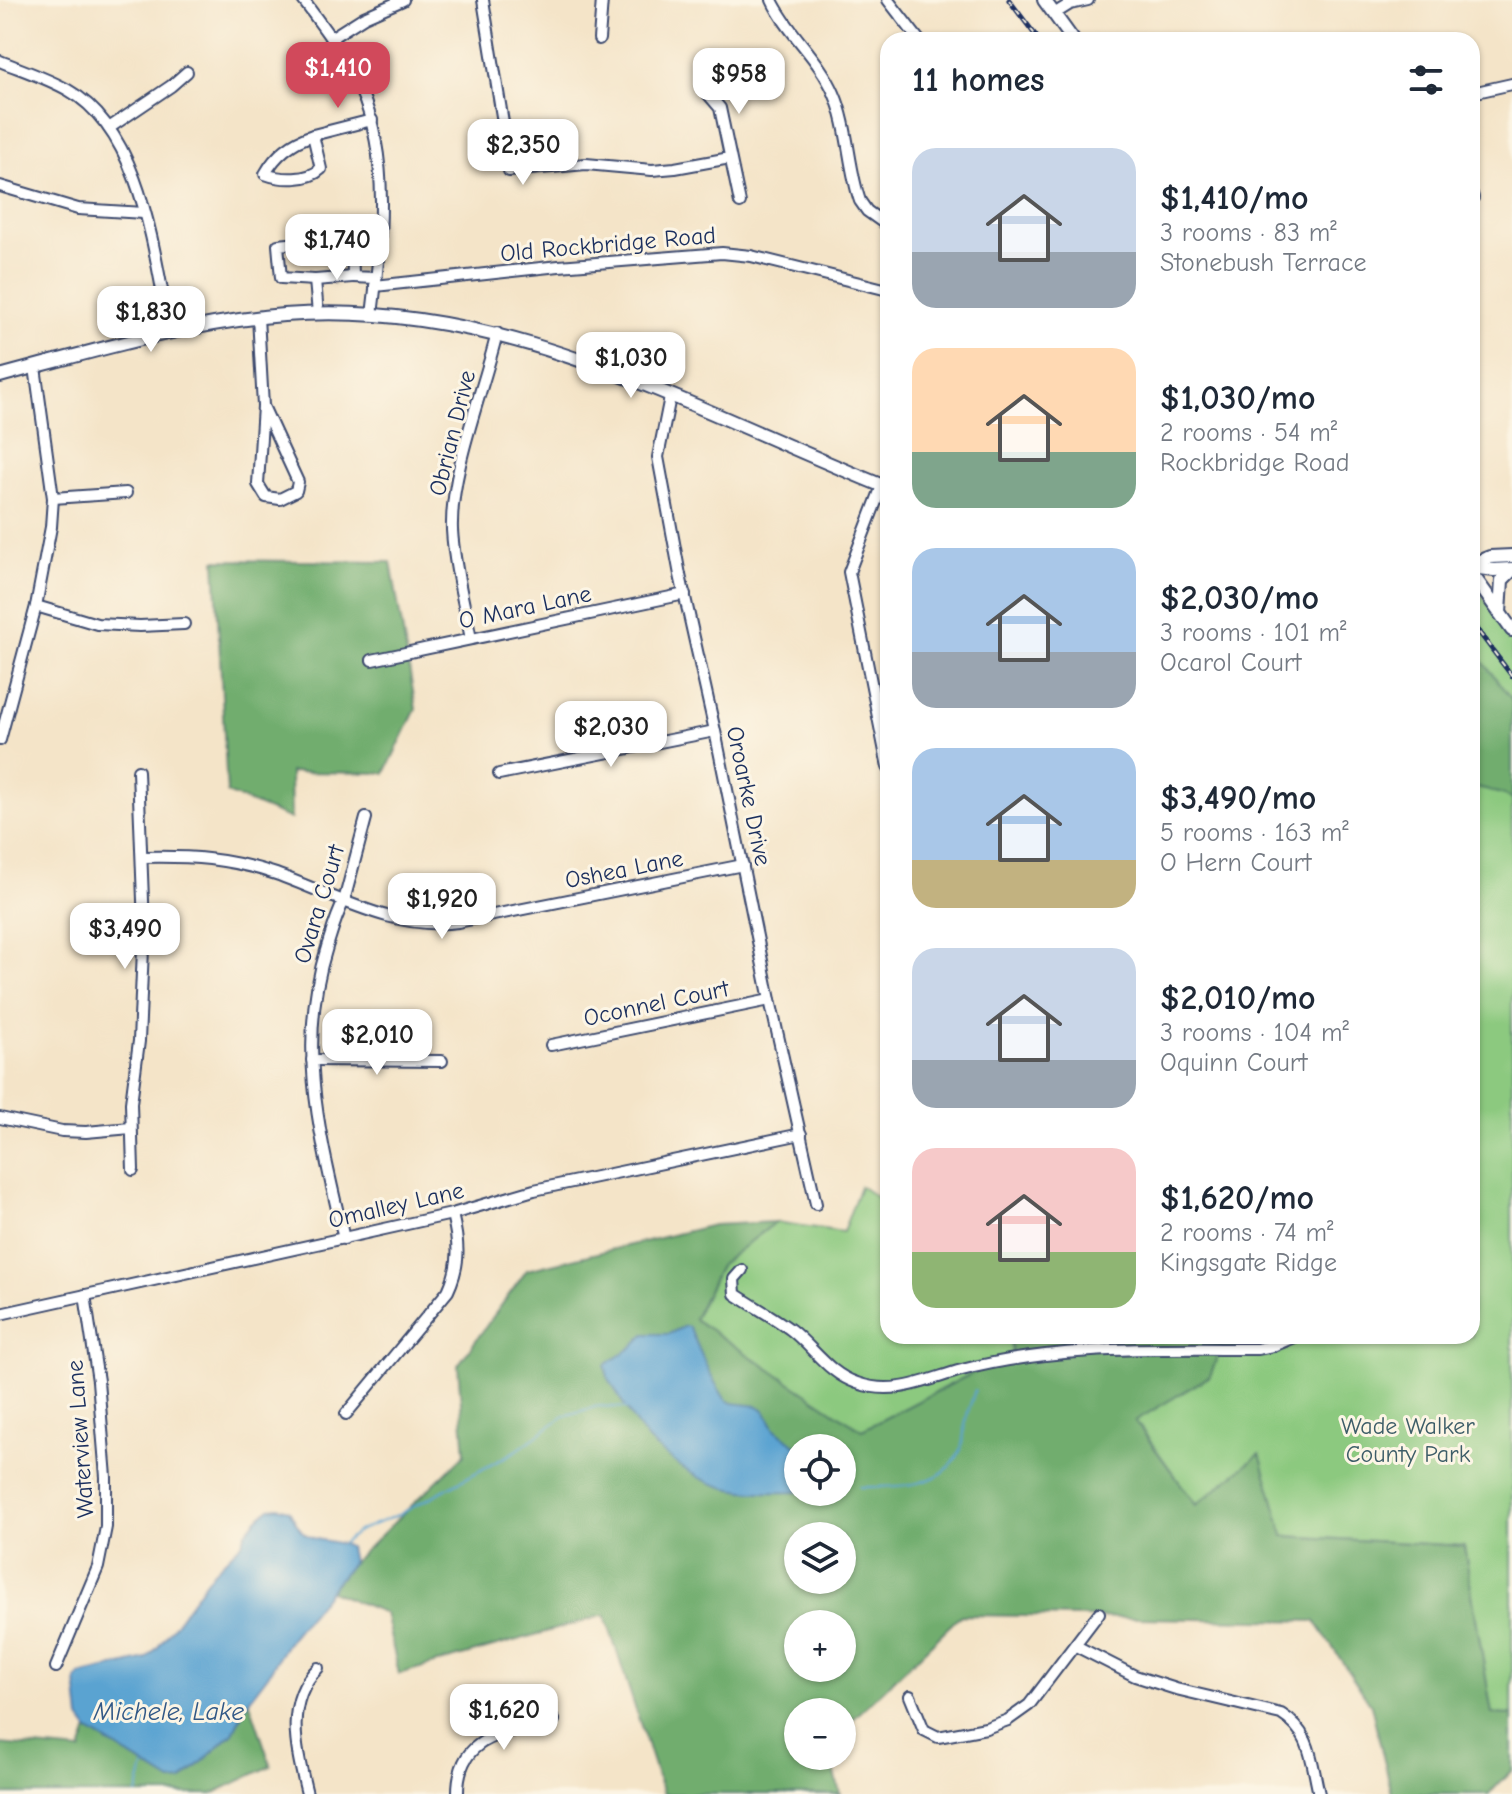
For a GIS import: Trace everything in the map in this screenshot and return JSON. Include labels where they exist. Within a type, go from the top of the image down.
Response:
[{"type":"main road","points":[[1044,0],[1067,32]]},
{"type":"main road","points":[[0,376],[125,341],[258,317],[372,315],[447,323],[497,333],[581,359],[880,485]]},
{"type":"main road","points":[[1480,561],[1490,557],[1512,556]]},
{"type":"main road","points":[[1480,566],[1512,569]]},
{"type":"main road","points":[[1500,613],[1502,580],[1512,569]]},
{"type":"main road","points":[[1480,585],[1512,630]]},
{"type":"street","points":[[303,0],[354,76],[372,120],[380,169],[372,315]]},
{"type":"street","points":[[331,38],[364,17],[403,0]]},
{"type":"street","points":[[483,0],[509,171],[586,164],[652,170],[730,158]]},
{"type":"street","points":[[599,39],[602,0]]},
{"type":"street","points":[[772,0],[819,64],[835,95],[860,201],[880,220]]},
{"type":"street","points":[[888,0],[913,32]]},
{"type":"street","points":[[1054,14],[1070,4],[1088,0]]},
{"type":"street","points":[[0,61],[68,90],[109,128],[130,166],[144,213],[170,332]]},
{"type":"street","points":[[109,128],[187,72]]},
{"type":"street","points":[[1480,91],[1512,84]]},
{"type":"street","points":[[708,94],[720,108],[740,203]]},
{"type":"street","points":[[313,135],[321,169],[316,174],[275,178],[265,174],[276,156],[299,140],[313,135],[372,120]]},
{"type":"street","points":[[0,186],[78,209],[144,213]]},
{"type":"street","points":[[353,277],[352,239],[378,239]]},
{"type":"street","name":"Old Rockbridge Road","points":[[352,239],[278,245],[281,278],[315,280],[353,277],[376,282],[722,253],[751,256],[880,288]]},
{"type":"street","points":[[315,280],[318,314]]},
{"type":"street","points":[[258,317],[263,406],[258,484],[266,497],[280,499],[296,491],[298,482],[263,406]]},
{"type":"street","name":"Obrian Drive","points":[[471,639],[454,547],[453,503],[497,333]]},
{"type":"street","points":[[0,740],[36,606],[51,527],[53,498],[35,367]]},
{"type":"street","name":"Oroarke Drive","points":[[670,397],[658,457],[770,1000],[816,1204]]},
{"type":"street","points":[[53,498],[126,493]]},
{"type":"street","points":[[880,499],[849,572],[880,727]]},
{"type":"street","name":"O Mara Lane","points":[[372,660],[685,594]]},
{"type":"street","points":[[36,606],[97,624],[184,624]]},
{"type":"street","points":[[499,774],[715,731]]},
{"type":"street","points":[[133,1170],[132,1082],[139,1041],[142,986],[138,771]]},
{"type":"street","name":"Ovara Court","points":[[344,1239],[319,1132],[312,1060],[312,1009],[317,978],[337,913],[344,901],[366,818]]},
{"type":"street","name":"Oshea Lane","points":[[142,857],[200,856],[229,862],[275,874],[410,922],[446,924],[743,865]]},
{"type":"street","name":"Oconnel Court","points":[[551,1045],[770,1000]]},
{"type":"street","points":[[312,1060],[442,1061]]},
{"type":"street","points":[[0,1118],[62,1131],[131,1128]]},
{"type":"street","name":"Omalley Lane","points":[[0,1314],[452,1214],[534,1190],[801,1134]]},
{"type":"street","points":[[346,1414],[448,1291],[455,1276],[459,1252],[452,1214]]},
{"type":"street","points":[[742,1270],[734,1279],[735,1294],[792,1331],[835,1373],[871,1387],[906,1387],[961,1371],[1050,1355],[1134,1349],[1257,1349],[1278,1344]]},
{"type":"street","name":"Waterview Lane","points":[[56,1667],[98,1567],[106,1527],[106,1477],[98,1381],[85,1295]]},
{"type":"street","points":[[910,1696],[924,1730],[938,1737],[986,1728],[1029,1705],[1099,1613]]},
{"type":"street","points":[[1076,1646],[1135,1676],[1281,1714],[1294,1722],[1304,1734],[1319,1794]]},
{"type":"street","points":[[307,1794],[295,1742],[297,1707],[306,1680],[318,1668]]},
{"type":"street","points":[[458,1794],[458,1775],[466,1755],[484,1740],[554,1720]]},
{"type":"green space","points":[[215,560],[391,562],[416,709],[385,773],[290,772],[291,819],[227,793]]},
{"type":"green space","name":"Wade Walker County Park","points":[[1480,593],[1512,635],[1512,1715],[1492,1715],[1464,1546],[1284,1536],[1196,1505],[1135,1420],[1210,1376],[1221,1344],[1480,1344]]},
{"type":"green space","points":[[1480,658],[1512,700],[1512,799],[1480,789]]},
{"type":"green space","points":[[860,1186],[880,1200],[880,1344],[1011,1344],[1013,1352],[862,1431],[694,1319],[721,1264],[776,1222],[843,1232]]},
{"type":"green space","points":[[776,1222],[721,1264],[694,1319],[862,1430],[1012,1353],[1010,1344],[1222,1344],[1210,1376],[1135,1421],[1196,1505],[1260,1454],[1284,1536],[1464,1546],[1492,1714],[1512,1715],[1512,1770],[1489,1794],[1392,1794],[1371,1705],[1315,1621],[961,1615],[856,1716],[856,1698],[784,1698],[784,1770],[834,1770],[840,1794],[663,1794],[605,1615],[399,1674],[385,1613],[330,1591],[352,1563],[465,1454],[458,1365],[527,1270],[713,1225]]},
{"type":"green space","points":[[249,1700],[271,1766],[212,1794],[0,1794],[0,1744],[81,1751],[88,1730],[172,1782],[182,1781],[233,1733]]},
{"type":"water","points":[[689,1327],[725,1399],[764,1410],[775,1429],[784,1436],[784,1492],[730,1489],[699,1478],[648,1440],[608,1377],[605,1365],[631,1348],[645,1334],[669,1334]]},
{"type":"water","name":"Michele, Lake","points":[[270,1508],[289,1510],[299,1528],[309,1536],[349,1547],[352,1563],[291,1637],[249,1700],[233,1733],[182,1781],[172,1782],[88,1730],[80,1719],[76,1680],[80,1675],[146,1659],[213,1572],[242,1543],[246,1532],[257,1519]]},
{"type":"waterway","points":[[860,1487],[902,1486],[942,1473],[953,1463],[962,1447],[975,1390]]},
{"type":"waterway","points":[[343,1543],[358,1531],[400,1514],[516,1451],[564,1416],[598,1406],[627,1408]]},
{"type":"waterway","points":[[137,1794],[144,1767]]},
{"type":"railway","points":[[1009,0],[1033,32]]},
{"type":"railway","points":[[1480,634],[1512,676]]}]
